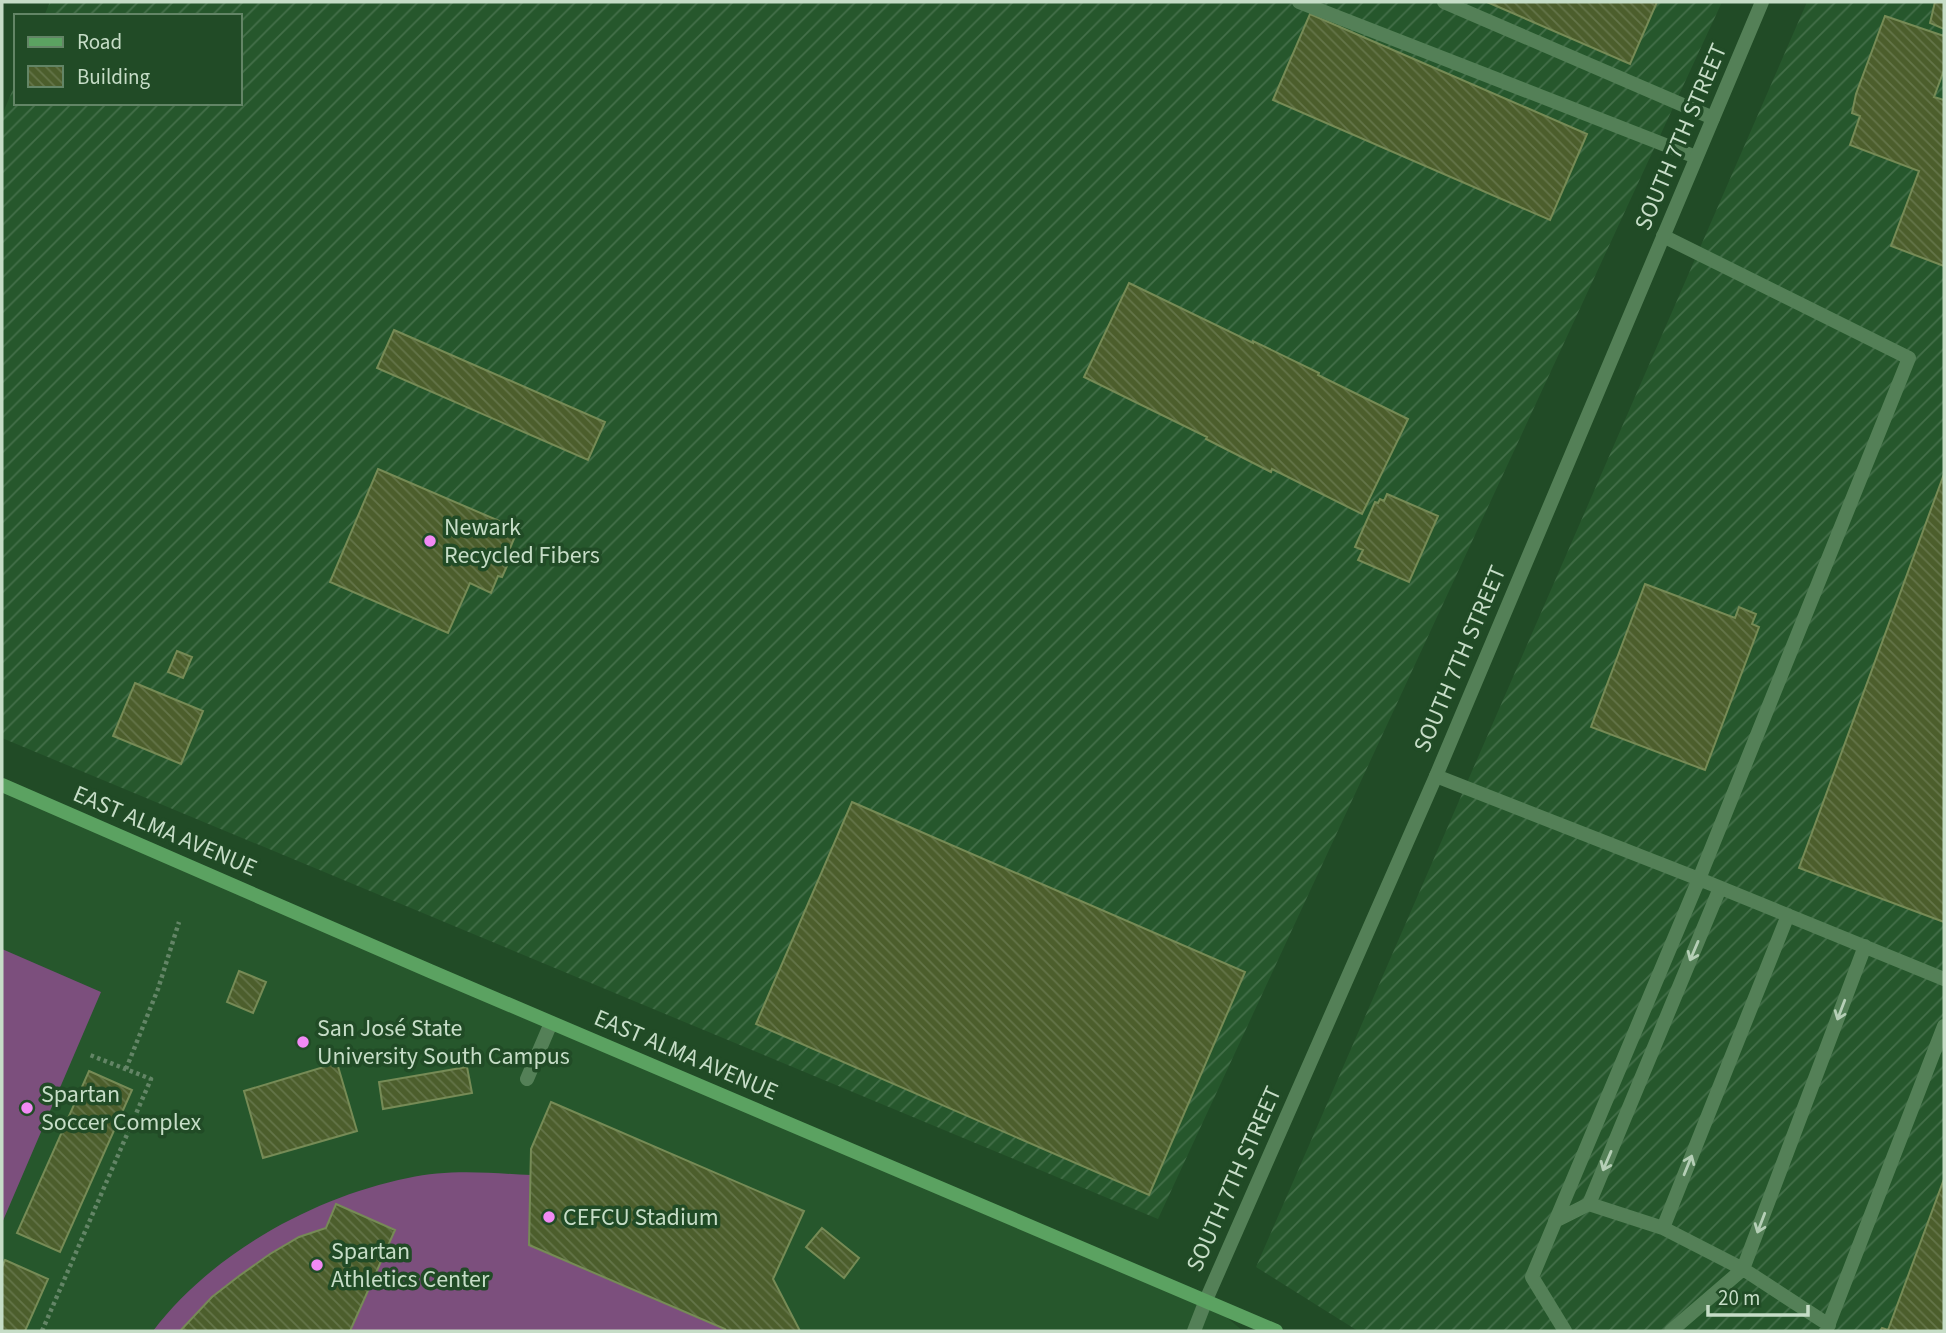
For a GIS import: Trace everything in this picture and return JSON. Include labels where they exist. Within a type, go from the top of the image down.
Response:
[{"type":"main road","name":"EAST ALMA AVENUE","points":[[2,785],[551,1023],[1276,1331]]},
{"type":"street","points":[[1299,2],[1696,157]]},
{"type":"street","points":[[1444,2],[1713,118]]},
{"type":"street","name":"SOUTH 7TH STREET","points":[[1194,1331],[1436,776],[1762,2]]},
{"type":"street","points":[[1565,1331],[1532,1278],[1699,879],[1909,358],[1663,236]]},
{"type":"street","points":[[1436,776],[1944,979]]},
{"type":"street","points":[[1555,1221],[1589,1204],[1720,888]]},
{"type":"street","points":[[1663,1228],[1788,915]]},
{"type":"street","points":[[1671,1331],[1743,1269],[1865,946]]},
{"type":"street","points":[[527,1079],[551,1023]]},
{"type":"street","points":[[1589,1204],[1663,1228],[1743,1269],[1827,1328],[1944,1026]]},
{"type":"path","points":[[126,1069],[158,989],[179,922]]},
{"type":"path","points":[[42,1331],[151,1079],[90,1055]]},
{"type":"shaded area","points":[[50,2],[1722,2],[1158,1219],[2,738],[2,115],[14,87],[14,105],[242,105],[242,14],[45,14]]},
{"type":"shaded area","points":[[1807,2],[1944,2],[1944,1331],[1358,1331],[1256,1267]]},
{"type":"shaded area","name":"San José State University South Campus","points":[[2,783],[1206,1300],[1243,1331],[2,1331]]},
{"type":"shaded area","name":"Spartan Soccer Complex","points":[[2,949],[101,992],[2,1223]]},
{"type":"shaded area","name":"CEFCU Stadium","points":[[551,1102],[804,1211],[773,1279],[800,1331],[153,1331],[177,1303],[235,1253],[267,1232],[337,1199],[372,1187],[438,1173],[531,1175],[531,1149]]},
{"type":"building","points":[[1487,2],[1657,2],[1630,64]]},
{"type":"building","points":[[1935,2],[1944,2],[1944,29],[1930,23]]},
{"type":"building","points":[[1310,14],[1587,134],[1550,220],[1273,100]]},
{"type":"building","points":[[1885,16],[1944,36],[1944,70],[1934,97],[1944,100],[1944,266],[1891,246],[1919,171],[1850,145],[1860,116],[1852,113],[1856,94]]},
{"type":"building","points":[[1129,283],[1319,373],[1318,375],[1408,419],[1362,514],[1272,469],[1271,472],[1206,439],[1207,437],[1084,377]]},
{"type":"building","points":[[394,330],[605,422],[588,460],[377,368]]},
{"type":"building","name":"Newark Recycled Fibers","points":[[378,469],[518,529],[508,553],[512,555],[502,577],[498,576],[491,593],[470,583],[448,633],[330,582]]},
{"type":"building","points":[[1944,474],[1944,922],[1799,868]]},
{"type":"building","points":[[1387,494],[1438,516],[1409,582],[1358,560],[1363,550],[1355,547],[1375,502],[1378,503],[1380,499],[1384,501]]},
{"type":"building","points":[[1645,584],[1735,618],[1739,607],[1756,614],[1752,624],[1759,627],[1705,770],[1591,727]]},
{"type":"building","points":[[177,651],[192,657],[183,678],[168,672]]},
{"type":"building","points":[[135,683],[203,711],[181,764],[113,736]]},
{"type":"building","points":[[852,802],[1245,972],[1149,1195],[756,1024]]},
{"type":"building","points":[[239,971],[266,982],[253,1013],[227,1002]]},
{"type":"building","points":[[337,1063],[357,1131],[263,1158],[244,1091]]},
{"type":"building","points":[[467,1067],[472,1093],[383,1109],[379,1082]]},
{"type":"building","points":[[89,1071],[132,1090],[60,1252],[17,1233]]},
{"type":"building","points":[[551,1102],[804,1211],[773,1279],[800,1331],[726,1331],[529,1245],[531,1149]]},
{"type":"building","points":[[1944,1179],[1944,1331],[1880,1331],[1882,1328],[1888,1330]]},
{"type":"building","name":"Spartan Athletics Center","points":[[336,1204],[395,1230],[350,1331],[180,1331],[212,1297],[270,1254],[299,1237],[326,1228]]},
{"type":"building","points":[[822,1228],[859,1258],[844,1278],[806,1247]]},
{"type":"building","points":[[5,1260],[48,1279],[25,1331],[2,1331],[2,1267]]},
{"type":"place","name":"Newark Recycled Fibers","points":[[430,541]]},
{"type":"place","name":"San José State University South Campus","points":[[303,1042]]},
{"type":"place","name":"Spartan Soccer Complex","points":[[27,1108]]},
{"type":"place","name":"CEFCU Stadium","points":[[549,1217]]},
{"type":"place","name":"Spartan Athletics Center","points":[[317,1265]]}]
